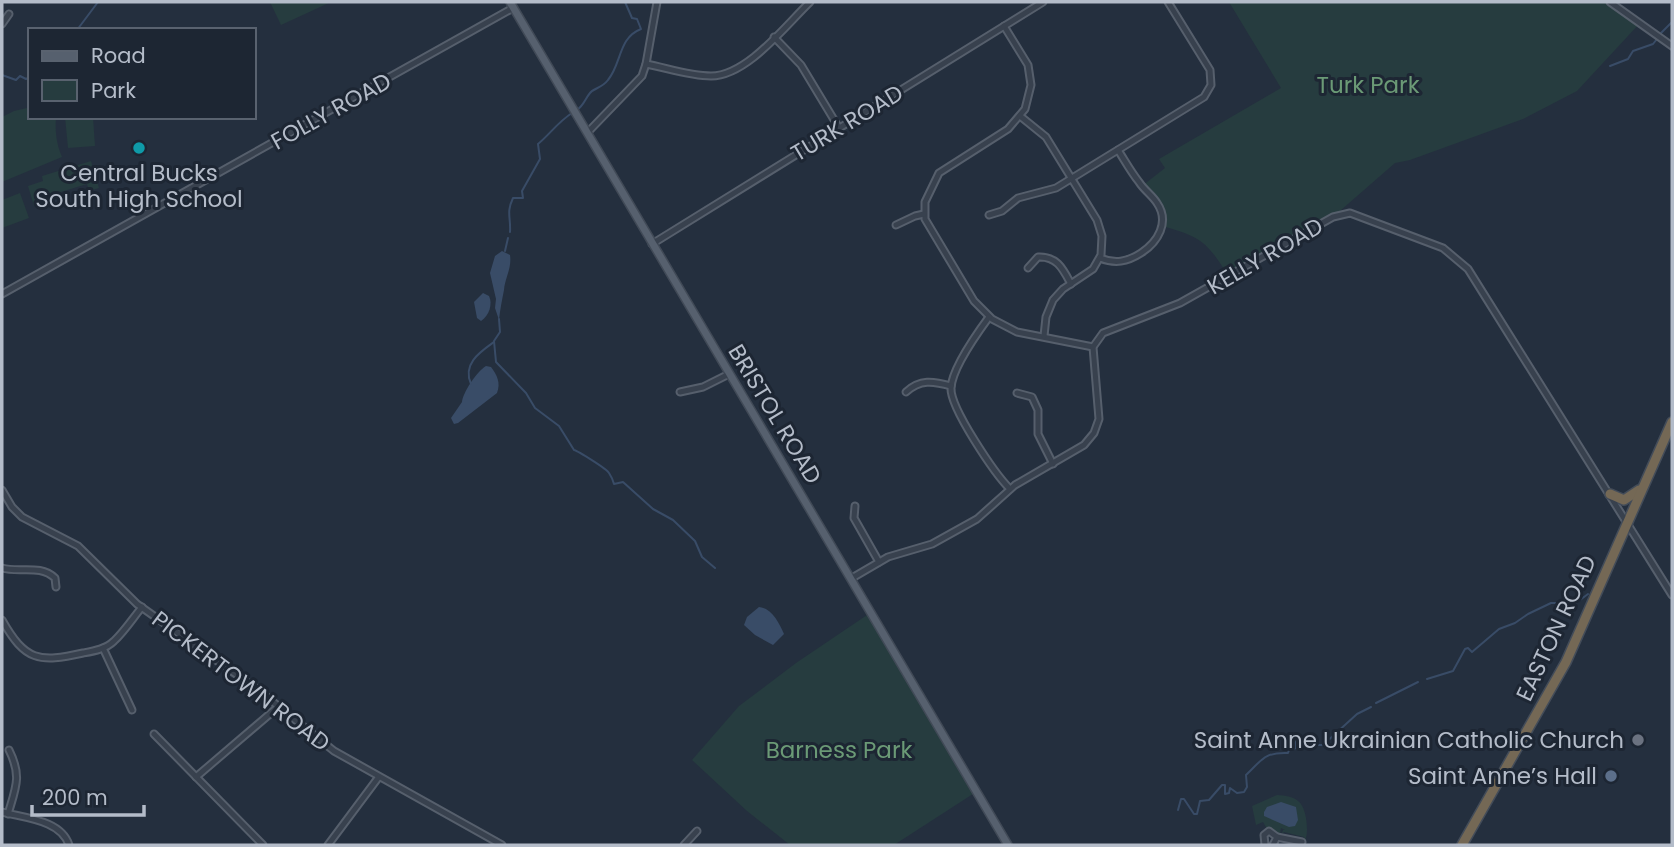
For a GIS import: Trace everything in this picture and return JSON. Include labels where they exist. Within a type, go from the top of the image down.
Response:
[{"type":"highway","name":"EASTON ROAD","points":[[1462,845],[1558,678],[1672,422]]},
{"type":"highway","points":[[1610,494],[1624,500],[1634,495],[1642,486]]},
{"type":"main road","name":"BRISTOL ROAD","points":[[512,5],[1008,845]]},
{"type":"street","points":[[588,132],[637,83],[646,64],[657,2]]},
{"type":"street","points":[[646,64],[703,76],[719,76],[743,66],[810,2]]},
{"type":"street","name":"TURK ROAD","points":[[652,244],[1043,2]]},
{"type":"street","points":[[989,215],[1002,211],[1014,200],[1050,190],[1202,100],[1209,89],[1210,70],[1168,2]]},
{"type":"street","points":[[1610,2],[1672,46]]},
{"type":"street","name":"FOLLY ROAD","points":[[2,294],[512,5]]},
{"type":"street","points":[[2,24],[9,14]]},
{"type":"street","points":[[852,578],[894,555],[949,536],[977,519],[1010,489],[1084,445],[1096,429],[1099,414],[1093,347],[1017,332],[989,317],[974,301],[924,214],[926,202],[939,173],[1001,134],[1020,116],[1027,104],[1031,85],[1028,65],[1004,26]]},
{"type":"street","points":[[774,37],[801,65],[839,128]]},
{"type":"street","points":[[1020,116],[1046,137],[1101,227],[1100,258],[1093,269],[1063,289],[1053,300],[1046,317],[1044,336]]},
{"type":"street","points":[[1100,258],[1116,262],[1133,258],[1156,242],[1162,226],[1161,209],[1157,202],[1140,184],[1118,150]]},
{"type":"street","points":[[896,225],[924,214]]},
{"type":"street","name":"KELLY ROAD","points":[[1093,347],[1103,333],[1180,303],[1341,214],[1357,215],[1443,248],[1468,269],[1672,595]]},
{"type":"street","points":[[1028,268],[1038,257],[1052,259],[1064,270],[1071,284]]},
{"type":"street","points":[[989,317],[960,365],[951,386],[952,398],[995,472],[1010,489]]},
{"type":"street","points":[[680,391],[703,387],[729,374]]},
{"type":"street","points":[[906,392],[913,385],[928,381],[951,386]]},
{"type":"street","points":[[1017,393],[1032,397],[1037,405],[1038,434],[1053,464]]},
{"type":"street","name":"PICKERTOWN ROAD","points":[[2,490],[16,512],[78,546],[142,607],[334,751],[502,845]]},
{"type":"street","points":[[855,506],[854,517],[879,562]]},
{"type":"street","points":[[2,568],[44,570],[55,578],[56,587]]},
{"type":"street","points":[[2,621],[18,645],[42,659],[56,659],[103,648],[114,641],[142,607]]},
{"type":"street","points":[[103,648],[132,710]]},
{"type":"street","points":[[196,777],[278,707]]},
{"type":"street","points":[[154,734],[263,845]]},
{"type":"street","points":[[9,750],[18,771],[18,782],[5,813],[56,827],[65,835],[69,845]]},
{"type":"street","points":[[328,845],[378,778]]},
{"type":"street","points":[[684,845],[697,831]]},
{"type":"street","points":[[1265,845],[1266,832],[1272,832],[1276,837],[1302,842]]},
{"type":"street","points":[[1273,845],[1276,837]]},
{"type":"green space","points":[[270,2],[331,2],[281,25]]},
{"type":"green space","name":"Turk Park","points":[[1229,2],[1610,2],[1640,23],[1577,91],[1523,119],[1395,163],[1333,217],[1229,277],[1202,242],[1162,226],[1161,209],[1142,186],[1165,168],[1159,159],[1281,88]]},
{"type":"green space","points":[[27,108],[28,119],[56,119],[56,137],[62,157],[2,182],[2,117]]},
{"type":"green space","points":[[65,119],[93,119],[95,146],[68,148]]},
{"type":"green space","points":[[91,161],[99,188],[89,191],[87,184],[51,195],[53,201],[34,206],[28,186],[43,181],[42,176]]},
{"type":"green space","points":[[20,193],[29,218],[2,228],[2,200]]},
{"type":"green space","name":"Barness Park","points":[[870,613],[976,792],[894,845],[790,845],[747,811],[692,760],[739,706]]},
{"type":"green space","points":[[1277,795],[1289,796],[1303,807],[1307,827],[1305,841],[1304,837],[1284,832],[1281,835],[1285,830],[1281,828],[1280,835],[1267,829],[1263,822],[1256,825],[1252,806]]},
{"type":"water","points":[[502,251],[510,255],[510,260],[499,320],[490,273],[495,256]]},
{"type":"water","points":[[483,293],[489,296],[490,306],[481,321],[477,318],[474,302]]},
{"type":"water","points":[[486,366],[491,367],[497,376],[497,393],[454,424],[451,418],[462,402],[467,388]]},
{"type":"water","points":[[759,607],[771,613],[784,634],[773,645],[744,625],[747,617]]},
{"type":"water","points":[[1281,802],[1296,807],[1298,820],[1295,826],[1289,827],[1264,816],[1267,807]]},
{"type":"waterway","points":[[78,28],[98,2]]},
{"type":"waterway","points":[[577,110],[592,91],[608,80],[628,38],[641,29],[637,19],[632,18],[625,2]]},
{"type":"waterway","points":[[1661,33],[1672,22]]},
{"type":"waterway","points":[[1610,66],[1628,59],[1633,51],[1653,44],[1657,39]]},
{"type":"waterway","points":[[2,75],[16,80],[20,76],[28,78]]},
{"type":"waterway","points":[[510,232],[511,203],[513,198],[523,198],[522,191],[540,159],[538,144],[572,113]]},
{"type":"waterway","points":[[505,251],[508,238]]},
{"type":"waterway","points":[[499,319],[500,332],[494,341],[496,362],[526,393],[535,408],[559,426],[574,450],[607,471],[614,484],[623,482],[653,509],[673,520],[695,541],[702,557],[715,568]]},
{"type":"waterway","points":[[471,384],[469,370],[474,359],[494,342]]},
{"type":"waterway","points":[[1427,679],[1453,671],[1465,649],[1468,648],[1472,652],[1499,629],[1551,603],[1576,603],[1588,594]]},
{"type":"waterway","points":[[1376,703],[1418,682]]},
{"type":"waterway","points":[[1178,810],[1181,799],[1184,799],[1194,814],[1197,814],[1200,801],[1209,800],[1222,785],[1225,785],[1225,794],[1229,793],[1230,788],[1237,793],[1244,792],[1247,787],[1246,775],[1264,758],[1288,753],[1296,748],[1298,739],[1305,747],[1308,747],[1310,739],[1317,745],[1323,745],[1357,714],[1371,707]]},
{"type":"place","name":"Central Bucks South High School","points":[[139,148]]},
{"type":"place","name":"Saint Anne Ukrainian Catholic Church","points":[[1638,740]]},
{"type":"place","name":"Saint Anne’s Hall","points":[[1611,776]]}]
